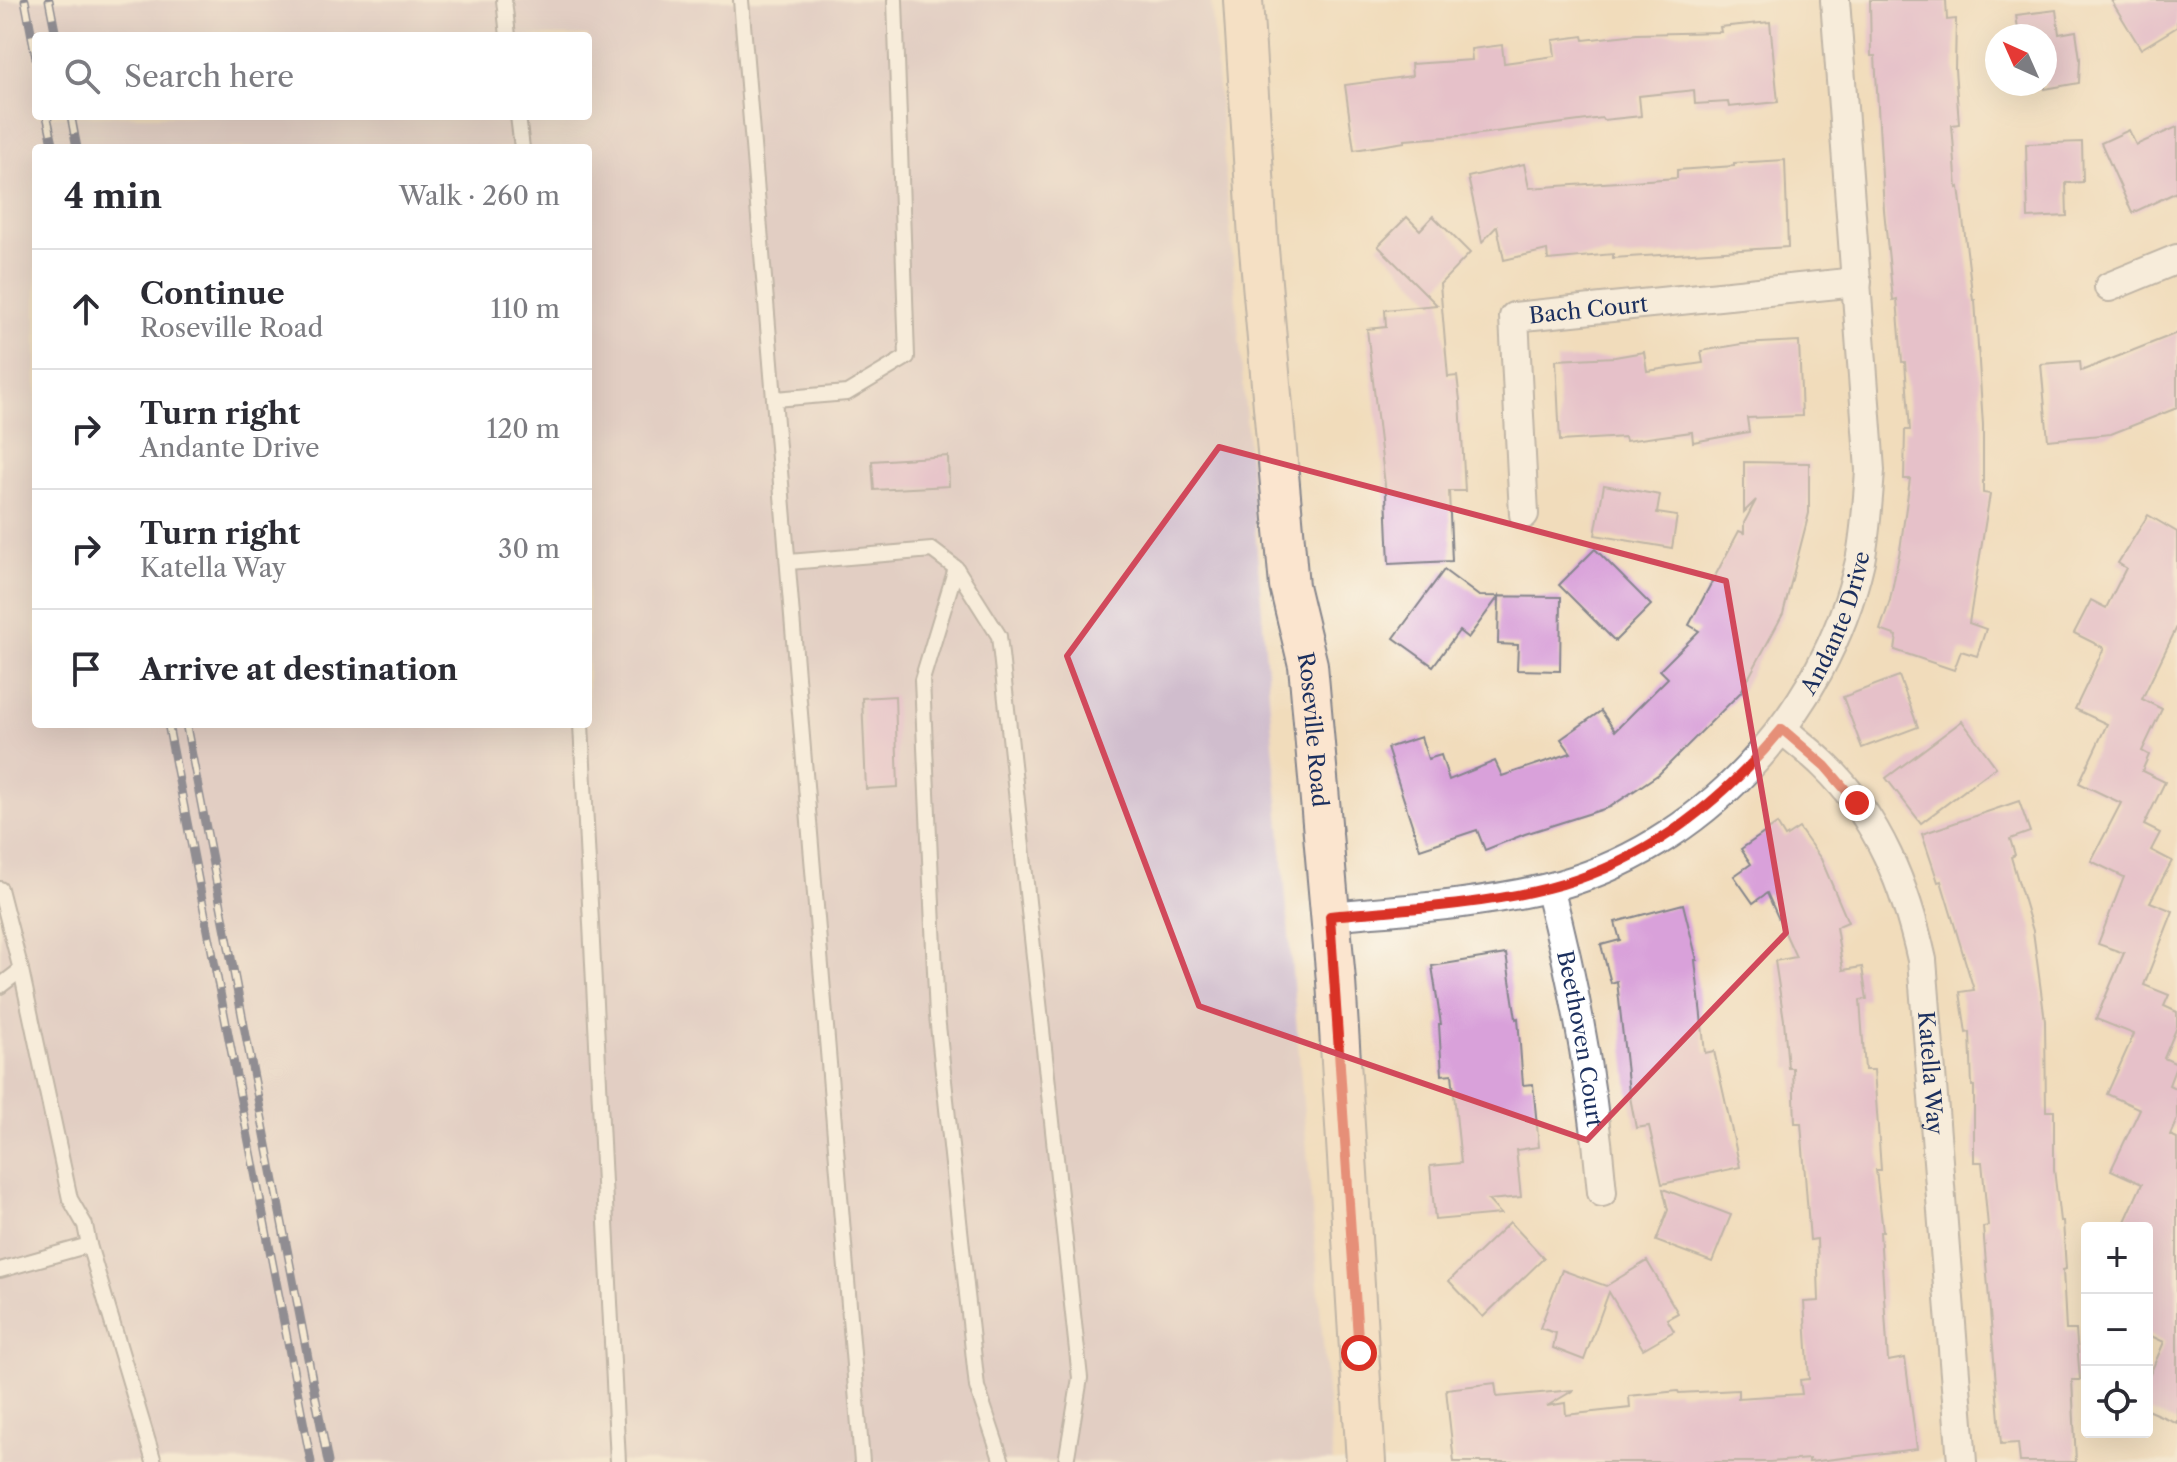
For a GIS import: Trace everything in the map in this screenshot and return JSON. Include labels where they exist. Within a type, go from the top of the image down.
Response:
[{"type":"main road","name":"Roseville Road","points":[[1243,0],[1258,238],[1289,586],[1308,665],[1330,916],[1366,1462]]},
{"type":"street","name":"Andante Drive","points":[[1330,916],[1489,900],[1549,888],[1634,854],[1674,831],[1728,789],[1782,729],[1809,688],[1830,648],[1847,605],[1865,531],[1870,447],[1835,0]]},
{"type":"street","points":[[2109,287],[2177,259]]},
{"type":"street","name":"Bach Court","points":[[1524,514],[1514,317],[1857,282]]},
{"type":"street","name":"Katella Way","points":[[1782,729],[1825,766],[1857,803],[1883,844],[1911,912],[1922,960],[1962,1462]]},
{"type":"street","name":"Beethoven Court","points":[[1549,888],[1581,1019],[1595,1106],[1602,1192]]},
{"type":"lane","points":[[504,0],[508,32]]},
{"type":"lane","points":[[741,0],[862,1462]]},
{"type":"lane","points":[[775,399],[847,393],[907,357],[895,0]]},
{"type":"lane","points":[[518,120],[522,144]]},
{"type":"lane","points":[[789,562],[932,550],[956,568],[999,636],[1080,1378],[1066,1462]]},
{"type":"lane","points":[[956,568],[922,680],[937,1016],[977,1387],[1002,1462]]},
{"type":"lane","points":[[581,728],[618,1462]]},
{"type":"lane","points":[[0,889],[21,970],[70,1199],[85,1225],[154,1462]]},
{"type":"lane","points":[[0,986],[21,970]]},
{"type":"lane","points":[[0,1270],[89,1245]]},
{"type":"highlighted area","points":[[1219,447],[1726,581],[1786,933],[1587,1140],[1199,1006],[1067,656]]},
{"type":"shaded area","points":[[0,0],[1211,0],[1333,1462],[0,1462]]},
{"type":"building","points":[[1870,0],[1946,0],[1947,20],[1956,19],[1955,69],[1959,124],[1952,125],[1957,188],[1975,300],[1983,425],[1983,493],[1990,494],[1969,623],[1986,629],[1977,656],[1961,651],[1954,670],[1895,650],[1897,636],[1880,630],[1890,600],[1900,550],[1910,479],[1904,479],[1905,430],[1910,430],[1905,362],[1902,362],[1897,299],[1893,300],[1884,210],[1875,56],[1871,56]]},
{"type":"building","points":[[2111,0],[2177,0],[2177,27],[2141,49]]},
{"type":"building","points":[[2056,10],[2059,34],[2076,31],[2079,83],[2057,87],[2057,24],[2017,24],[2016,15]]},
{"type":"building","points":[[1770,22],[1778,102],[1729,107],[1728,102],[1695,104],[1694,90],[1639,96],[1641,116],[1405,140],[1354,150],[1345,85],[1412,76],[1411,64],[1472,60],[1471,49],[1502,45],[1504,63],[1555,56],[1553,40],[1583,36],[1584,40],[1637,34],[1721,32],[1720,27]]},
{"type":"building","points":[[2177,127],[2177,192],[2132,213],[2101,143],[2129,130],[2136,145]]},
{"type":"building","points":[[2082,142],[2083,182],[2066,183],[2067,216],[2028,218],[2026,144]]},
{"type":"building","points":[[1785,160],[1788,247],[1613,258],[1613,254],[1548,260],[1547,250],[1504,260],[1497,226],[1482,242],[1468,177],[1524,164],[1529,188],[1677,178],[1677,170]]},
{"type":"building","points":[[1433,216],[1470,253],[1440,284],[1448,377],[1457,376],[1460,400],[1465,491],[1449,491],[1452,561],[1389,564],[1386,494],[1367,329],[1386,327],[1385,310],[1437,305],[1378,246],[1407,217],[1420,230]]},
{"type":"building","points":[[2177,333],[2177,408],[2111,434],[2048,440],[2041,364],[2080,361],[2081,371]]},
{"type":"building","points":[[1799,341],[1802,416],[1747,418],[1749,432],[1693,442],[1692,432],[1626,441],[1625,437],[1560,441],[1556,360],[1644,352],[1647,371],[1703,363],[1701,351],[1742,344]]},
{"type":"building","points":[[948,456],[949,486],[874,490],[872,461]]},
{"type":"building","points":[[1744,462],[1809,463],[1809,513],[1783,614],[1741,692],[1659,774],[1610,807],[1485,850],[1477,830],[1420,849],[1387,748],[1421,737],[1428,759],[1441,755],[1449,780],[1495,761],[1502,776],[1571,753],[1561,739],[1601,711],[1615,731],[1668,678],[1660,670],[1699,631],[1689,625],[1739,531],[1744,533],[1744,523],[1756,500],[1744,512]]},
{"type":"building","points":[[1604,485],[1660,495],[1657,513],[1677,516],[1672,548],[1595,535]]},
{"type":"building","points":[[2148,515],[2177,532],[2177,627],[2142,699],[2162,709],[2142,751],[2149,755],[2142,771],[2165,782],[2144,825],[2160,833],[2151,850],[2172,861],[2150,902],[2173,911],[2144,985],[2169,995],[2164,1006],[2177,1012],[2177,1027],[2164,1058],[2177,1064],[2169,1085],[2177,1089],[2177,1119],[2170,1135],[2177,1138],[2177,1423],[2153,1413],[2153,1367],[2164,1342],[2153,1337],[2153,1222],[2125,1222],[2142,1184],[2111,1170],[2140,1109],[2107,1094],[2134,1034],[2096,1019],[2124,953],[2098,944],[2124,877],[2091,861],[2121,803],[2079,783],[2107,724],[2075,709],[2104,648],[2074,633],[2091,600],[2106,608],[2126,568],[2118,563]]},
{"type":"building","points":[[1595,549],[1651,605],[1615,641],[1559,585]]},
{"type":"building","points":[[1444,570],[1479,596],[1499,596],[1468,638],[1459,631],[1433,666],[1394,638]]},
{"type":"building","points":[[1499,596],[1561,597],[1560,671],[1517,670],[1518,645],[1498,644]]},
{"type":"building","points":[[1899,676],[1918,727],[1862,748],[1843,697]]},
{"type":"building","points":[[895,696],[898,787],[866,789],[862,698]]},
{"type":"building","points":[[1962,721],[1996,767],[1921,823],[1886,778]]},
{"type":"building","points":[[2019,801],[2030,832],[2010,839],[2015,855],[2011,857],[2033,931],[2045,1021],[2046,1111],[2054,1111],[2054,1169],[2060,1221],[2063,1221],[2066,1269],[2063,1270],[2066,1330],[2076,1330],[2080,1380],[2072,1380],[2076,1462],[2020,1462],[2018,1443],[2001,1444],[1983,1227],[1988,1226],[1982,1162],[1974,1162],[1970,1032],[1966,1033],[1960,992],[1974,990],[1941,881],[1938,882],[1922,834]]},
{"type":"building","points":[[1777,824],[1785,837],[1799,828],[1821,859],[1848,922],[1836,927],[1843,970],[1862,967],[1867,999],[1860,1000],[1865,1070],[1874,1070],[1881,1170],[1876,1170],[1883,1232],[1880,1232],[1888,1361],[1905,1358],[1917,1449],[1809,1462],[1809,1459],[1769,1462],[1454,1462],[1446,1389],[1495,1383],[1497,1397],[1574,1390],[1547,1406],[1565,1403],[1566,1415],[1630,1408],[1629,1396],[1678,1391],[1738,1390],[1738,1398],[1802,1394],[1800,1380],[1809,1379],[1804,1302],[1819,1301],[1817,1239],[1810,1240],[1801,1123],[1795,1123],[1793,1068],[1788,1068],[1775,961],[1796,957],[1767,893],[1753,903],[1734,876],[1751,864],[1741,849]]},
{"type":"building","points":[[1683,904],[1697,960],[1705,1053],[1714,1051],[1740,1167],[1662,1184],[1649,1126],[1636,1128],[1617,981],[1611,983],[1601,945],[1620,940],[1615,922]]},
{"type":"building","points":[[1506,954],[1518,1018],[1523,1085],[1533,1084],[1539,1147],[1516,1150],[1521,1197],[1488,1200],[1501,1214],[1435,1220],[1430,1166],[1461,1163],[1452,1074],[1442,1075],[1441,1024],[1432,966]]},
{"type":"building","points":[[1663,1189],[1731,1215],[1712,1262],[1656,1241],[1668,1210]]},
{"type":"building","points":[[1510,1222],[1544,1258],[1483,1317],[1449,1281]]},
{"type":"building","points":[[1647,1261],[1678,1313],[1667,1319],[1674,1331],[1643,1349],[1609,1292],[1584,1360],[1553,1348],[1556,1333],[1540,1328],[1562,1270],[1606,1286]]},
{"type":"railway","points":[[25,0],[32,37]]},
{"type":"railway","points":[[49,0],[55,32]]},
{"type":"railway","points":[[48,120],[53,144]]},
{"type":"railway","points":[[72,120],[76,144]]},
{"type":"railway","points":[[169,728],[311,1462]]},
{"type":"railway","points":[[187,728],[328,1462]]},
{"type":"route","points":[[1359,1353],[1330,916],[1489,900],[1549,888],[1592,873],[1674,831],[1728,789],[1782,729],[1825,766],[1857,803]]}]
